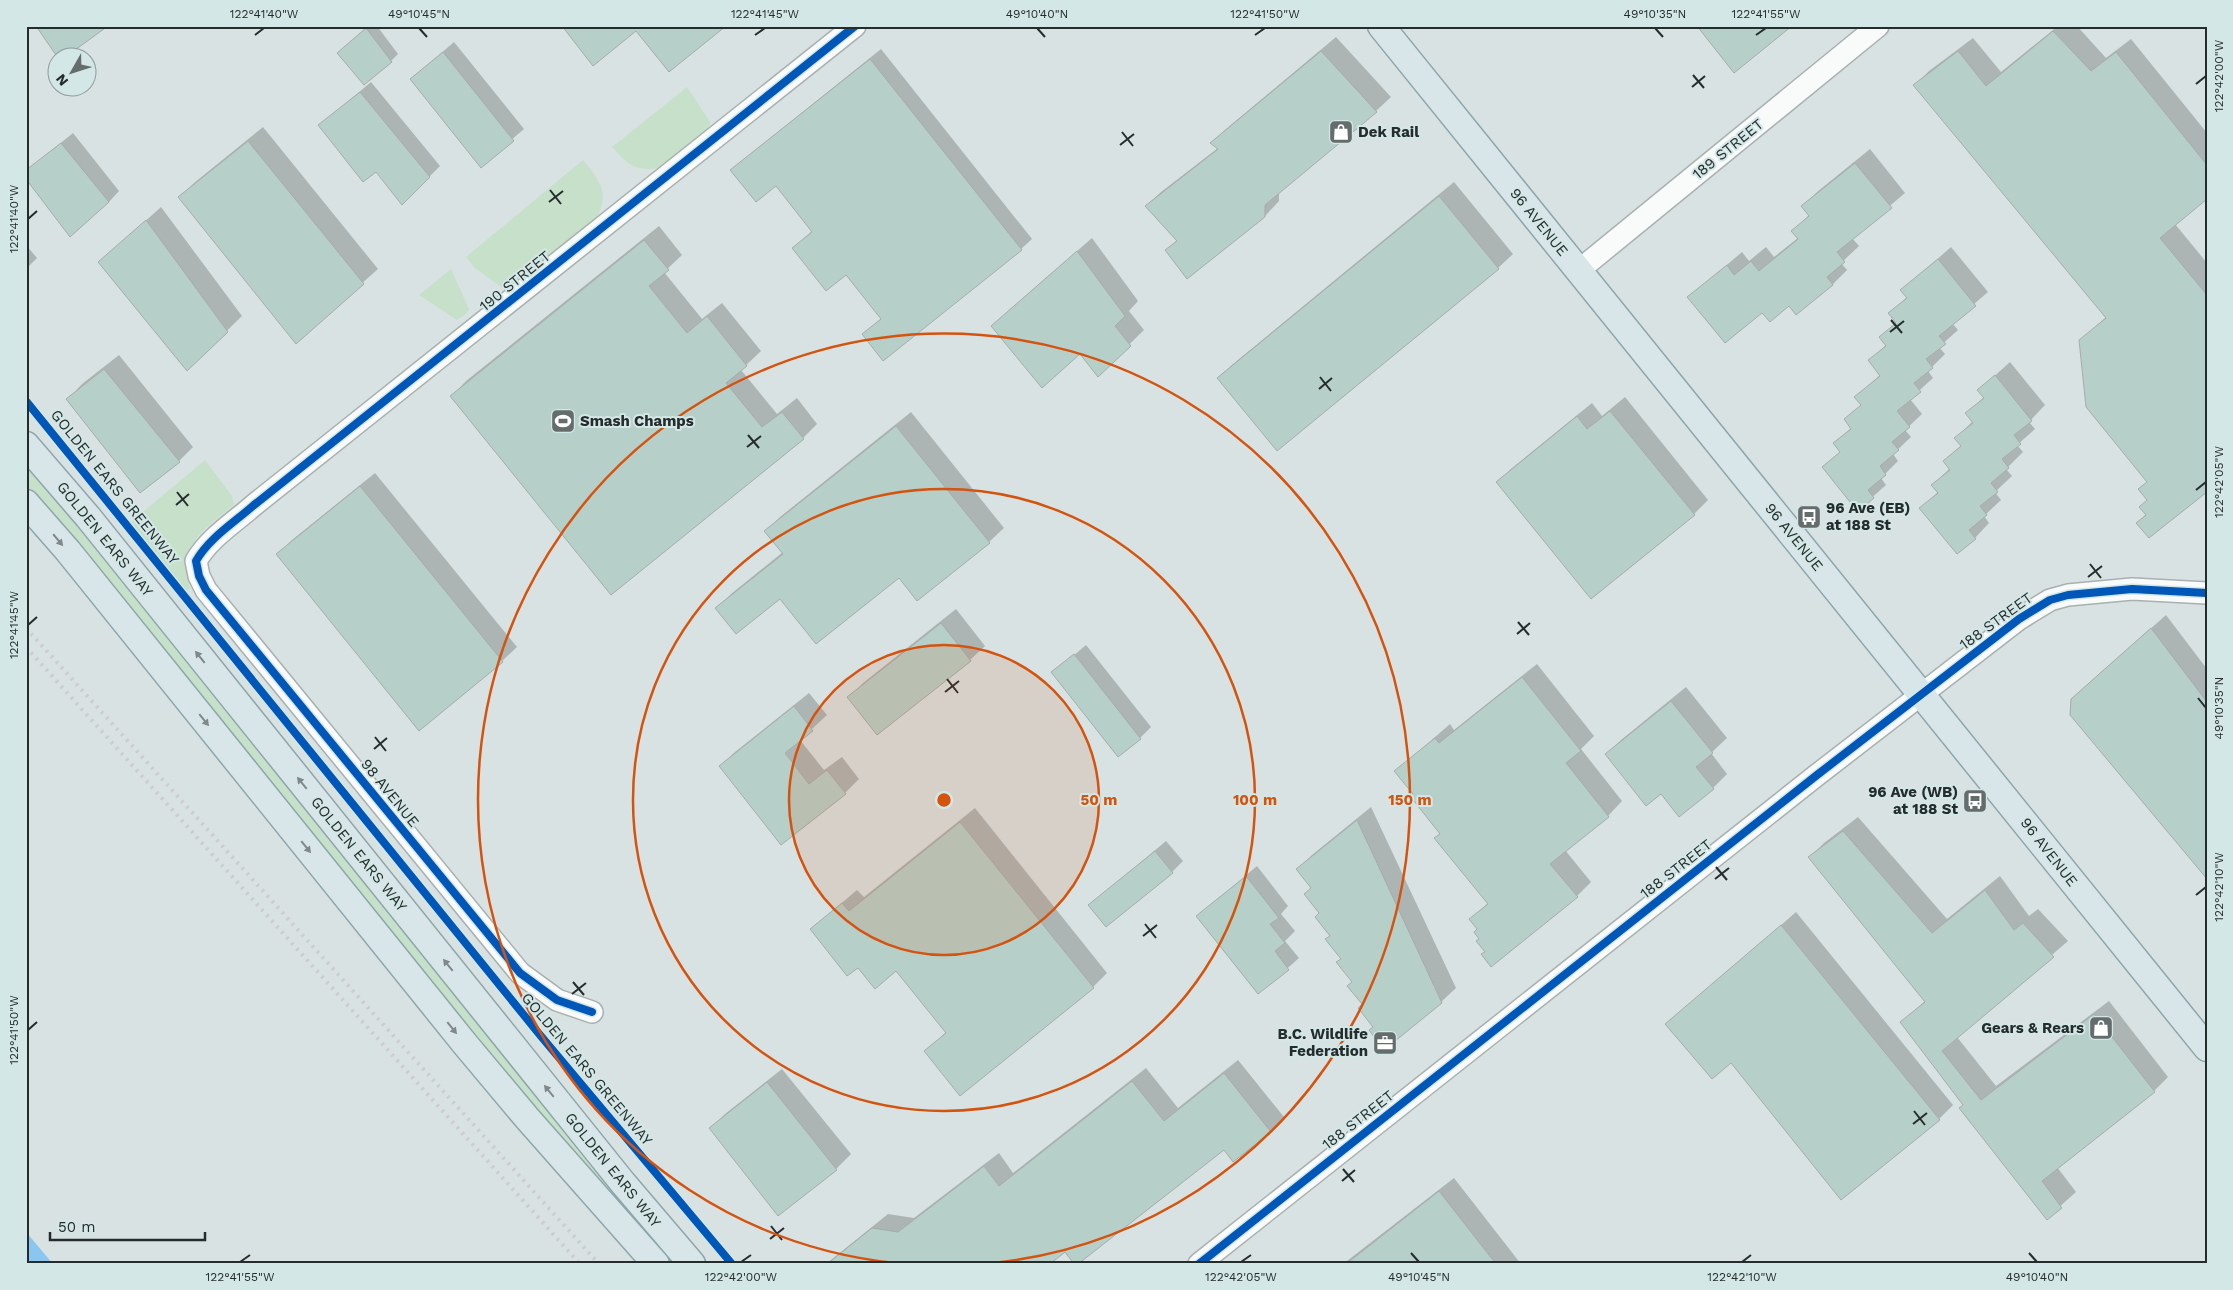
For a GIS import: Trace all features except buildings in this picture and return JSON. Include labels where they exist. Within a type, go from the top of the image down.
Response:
[{"type":"main road","name":"96 AVENUE","points":[[1381,26],[2207,1048]]},
{"type":"main road","name":"GOLDEN EARS WAY","points":[[26,445],[88,517],[623,1183],[692,1264]]},
{"type":"main road","name":"GOLDEN EARS WAY","points":[[26,502],[68,551],[465,1044],[527,1118],[656,1264]]},
{"type":"street","name":"190 STREET","points":[[196,561],[209,543],[254,505],[855,26]]},
{"type":"street","name":"189 STREET","points":[[1578,271],[1878,26]]},
{"type":"street","name":"98 AVENUE","points":[[196,561],[199,576],[206,590],[520,973],[557,1000],[592,1012]]},
{"type":"street","name":"188 STREET","points":[[1199,1264],[1920,694],[2019,619],[2058,597],[2107,590],[2132,589],[2207,594]]},
{"type":"green space","points":[[687,87],[710,122],[709,128],[658,168],[643,169],[632,165],[622,158],[612,147]]},
{"type":"green space","points":[[583,160],[598,180],[603,193],[601,208],[597,217],[505,290],[474,267],[466,257]]},
{"type":"green space","points":[[451,269],[469,309],[466,314],[457,320],[419,295]]},
{"type":"green space","points":[[205,460],[232,496],[234,505],[203,530],[190,549],[187,560],[187,573],[190,588],[186,592],[131,522]]},
{"type":"green space","points":[[26,466],[91,542],[610,1188],[607,1190],[528,1102],[61,525],[26,485]]},
{"type":"water","points":[[26,1232],[53,1264],[26,1264]]},
{"type":"railway","points":[[26,628],[599,1264]]},
{"type":"railway","points":[[26,647],[580,1264]]},
{"type":"cycle path","name":"GOLDEN EARS GREENWAY","points":[[592,1012],[557,1000],[520,973],[206,590],[199,576],[196,561],[215,538],[254,505],[855,26]]},
{"type":"cycle path","name":"GOLDEN EARS GREENWAY","points":[[26,401],[540,1035],[732,1264]]},
{"type":"cycle path","points":[[1199,1264],[1817,775],[2019,619],[2050,600],[2068,595],[2132,589],[2207,593]]},
{"type":"place","name":"Dek Rail","points":[[1341,132]]},
{"type":"place","name":"Smash Champs","points":[[563,421]]},
{"type":"place","name":"96 Ave (EB) at 188 St","points":[[1809,517]]},
{"type":"place","name":"96 Ave (WB) at 188 St","points":[[1975,801]]},
{"type":"place","name":"Gears & Rears","points":[[2101,1028]]},
{"type":"place","name":"B.C. Wildlife Federation","points":[[1385,1043]]}]
